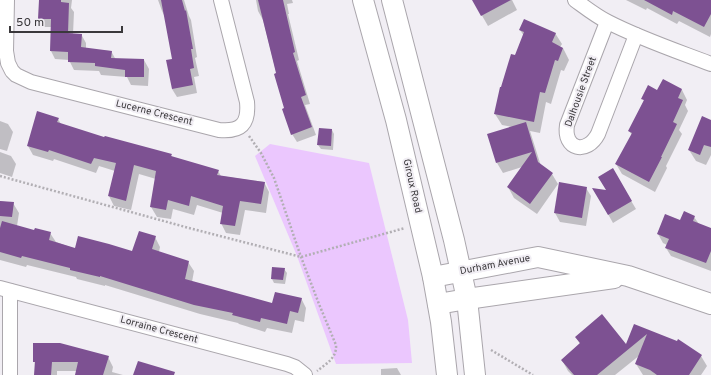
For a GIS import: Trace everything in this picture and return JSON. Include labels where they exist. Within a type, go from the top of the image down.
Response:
[{"type":"main road","name":"Giroux Road","points":[[363,0],[396,120],[433,277],[447,375]]},
{"type":"main road","points":[[392,0],[462,272],[467,299],[475,375]]},
{"type":"main road","name":"Durham Avenue","points":[[433,277],[538,257],[628,276],[711,304]]},
{"type":"main road","name":"Durham Avenue","points":[[438,304],[628,276]]},
{"type":"street","name":"Lucerne Crescent","points":[[7,0],[8,63],[12,71],[21,78],[38,84],[219,130],[233,130],[242,126]]},
{"type":"street","points":[[221,0],[247,102],[247,116],[242,126]]},
{"type":"street","points":[[575,0],[590,12],[608,22],[636,35],[711,64]]},
{"type":"street","name":"Dalhousie Street","points":[[608,22],[567,125],[566,130],[568,140],[575,146],[587,146],[595,140],[636,35]]},
{"type":"street","name":"Lorraine Crescent","points":[[10,375],[5,290],[288,364],[306,375]]},
{"type":"path","points":[[242,126],[261,154],[274,178],[301,257],[336,345],[336,350],[333,357],[311,375]]},
{"type":"path","points":[[0,176],[301,257],[405,228]]},
{"type":"path","points":[[491,350],[533,375]]},
{"type":"shaded area","points":[[270,144],[369,163],[408,320],[412,363],[336,364],[297,256],[255,156]]},
{"type":"building","points":[[39,0],[61,0],[61,2],[69,3],[68,33],[82,34],[81,47],[112,51],[111,58],[144,59],[144,77],[125,77],[125,70],[95,66],[95,63],[68,62],[68,52],[50,51],[51,19],[38,19]]},
{"type":"building","points":[[161,0],[182,0],[185,11],[186,10],[193,49],[191,49],[194,68],[190,69],[193,85],[172,89],[166,60],[172,59]]},
{"type":"building","points":[[258,0],[283,0],[295,52],[293,53],[306,95],[301,97],[312,127],[291,135],[282,109],[284,108],[274,74],[276,73]]},
{"type":"building","points":[[472,0],[511,0],[481,16]]},
{"type":"building","points":[[644,0],[711,0],[711,14],[704,27],[673,11],[672,15]]},
{"type":"building","points":[[524,19],[556,33],[552,42],[563,48],[558,61],[555,60],[545,93],[540,92],[534,122],[494,114],[500,87],[511,54],[515,55],[524,32],[519,30]]},
{"type":"building","points":[[663,79],[682,89],[678,98],[683,100],[673,122],[677,124],[649,182],[615,164],[632,133],[628,131],[644,100],[641,99],[648,85],[657,90]]},
{"type":"building","points":[[37,111],[59,118],[57,122],[104,137],[105,136],[172,154],[171,156],[219,170],[217,175],[265,182],[261,204],[240,201],[235,226],[220,224],[223,206],[191,196],[189,206],[168,200],[166,210],[150,207],[156,171],[134,165],[126,201],[108,196],[116,163],[94,158],[91,164],[49,150],[48,152],[27,146]]},
{"type":"building","points":[[702,116],[711,120],[711,147],[704,145],[700,155],[688,150]]},
{"type":"building","points":[[526,122],[538,162],[553,173],[530,204],[507,187],[532,152],[496,163],[487,134]]},
{"type":"building","points":[[319,128],[332,129],[331,146],[317,145]]},
{"type":"building","points":[[613,168],[632,201],[608,215],[592,188],[606,190],[598,177]]},
{"type":"building","points":[[559,182],[587,187],[582,218],[554,213]]},
{"type":"building","points":[[0,201],[14,202],[12,217],[0,216]]},
{"type":"building","points":[[684,211],[695,216],[693,221],[711,228],[711,251],[706,263],[665,248],[669,239],[657,234],[665,214],[680,220]]},
{"type":"building","points":[[2,221],[34,230],[35,228],[51,232],[49,240],[75,248],[78,236],[132,251],[139,231],[156,236],[152,249],[189,261],[185,279],[272,303],[275,292],[302,298],[298,313],[290,311],[287,324],[261,318],[260,322],[232,315],[233,313],[194,305],[100,276],[70,270],[70,268],[22,256],[21,258],[0,252],[0,228]]},
{"type":"building","points":[[272,267],[285,268],[283,280],[271,279]]},
{"type":"building","points":[[602,314],[626,344],[634,324],[677,341],[678,339],[702,355],[689,375],[657,375],[650,370],[635,364],[647,334],[597,375],[574,375],[561,360],[580,343],[575,337]]},
{"type":"building","points":[[33,343],[60,343],[109,356],[103,375],[75,375],[78,362],[52,362],[51,375],[34,375],[35,362],[33,362]]},
{"type":"building","points":[[138,361],[175,372],[174,375],[133,375]]}]
